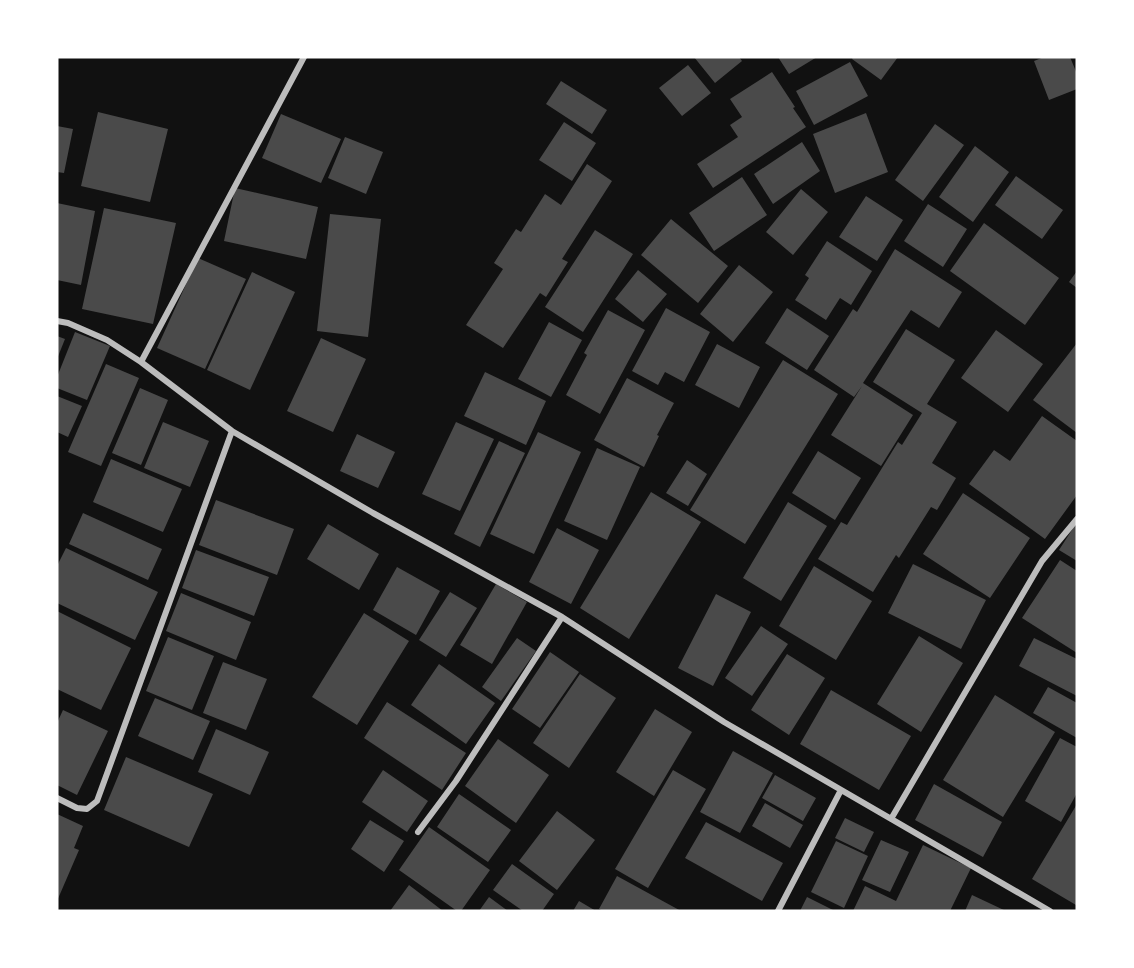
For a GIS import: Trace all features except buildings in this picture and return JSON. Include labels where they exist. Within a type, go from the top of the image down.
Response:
[{"type":"street","points":[[141,362],[304,57]]},
{"type":"street","points":[[57,321],[68,323],[107,340],[141,362],[232,431],[373,513],[562,617],[724,722],[1050,911]]},
{"type":"street","points":[[57,798],[77,808],[87,809],[97,801],[232,431]]},
{"type":"street","points":[[891,819],[1042,561],[1077,519]]},
{"type":"street","points":[[418,832],[456,782],[562,617]]},
{"type":"street","points":[[778,911],[841,790]]}]
